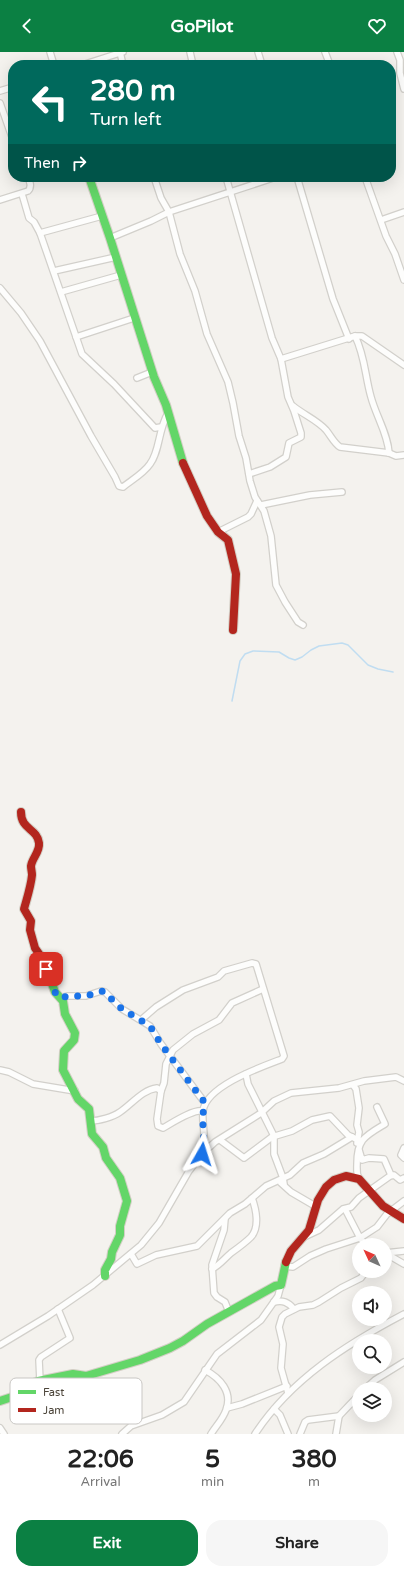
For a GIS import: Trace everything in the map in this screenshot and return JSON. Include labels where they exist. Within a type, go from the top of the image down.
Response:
[{"type":"street","points":[[97,60],[121,52]]},
{"type":"street","points":[[397,52],[400,60],[400,73],[404,89]]},
{"type":"street","points":[[0,103],[8,126]]},
{"type":"street","points":[[0,200],[22,194],[30,189],[30,182]]},
{"type":"street","points":[[91,182],[152,372],[164,399],[180,456],[188,472],[192,487],[207,516],[218,532],[228,540],[236,574],[233,630]]},
{"type":"street","points":[[156,182],[161,198],[169,212],[185,270],[194,286],[207,334],[228,382],[239,436],[255,497],[259,503],[271,536],[276,585],[298,622],[303,625]]},
{"type":"street","points":[[227,182],[272,338],[281,360],[288,397],[301,433],[300,437],[289,443],[286,457],[270,467],[249,474]]},
{"type":"street","points":[[110,238],[152,221],[169,212],[259,182]]},
{"type":"street","points":[[298,182],[333,299],[349,339]]},
{"type":"street","points":[[367,182],[386,236],[402,266],[404,280]]},
{"type":"street","points":[[22,194],[29,218],[34,222],[40,233],[82,354],[114,384],[155,428],[161,427]]},
{"type":"street","points":[[381,220],[404,212]]},
{"type":"street","points":[[40,233],[102,216]]},
{"type":"street","points":[[54,271],[116,257]]},
{"type":"street","points":[[61,292],[121,275]]},
{"type":"street","points":[[0,288],[21,313],[40,341],[119,486],[123,487],[150,465],[155,456],[161,427],[168,413]]},
{"type":"street","points":[[76,338],[134,318]]},
{"type":"street","points":[[281,360],[355,336],[366,337],[404,365]]},
{"type":"street","points":[[355,336],[361,348],[371,397],[388,442],[389,453]]},
{"type":"street","points":[[137,378],[152,372]]},
{"type":"street","points":[[292,405],[302,414],[314,419],[325,429],[340,448],[389,453],[396,456],[404,455]]},
{"type":"street","points":[[218,532],[248,517],[259,503],[310,495],[342,492]]},
{"type":"street","points":[[21,812],[21,819],[24,825],[30,829],[39,842],[38,853],[31,865],[32,875],[24,909],[31,921],[30,930],[35,948],[44,961],[55,992],[64,1005],[67,1019],[73,1028],[75,1036],[73,1041],[66,1048],[63,1056],[64,1070],[80,1102],[89,1109],[92,1134],[103,1148],[106,1158],[120,1178],[127,1200],[120,1226],[120,1235],[105,1270],[104,1276]]},
{"type":"street","points":[[141,1020],[156,1006],[183,990],[218,977],[224,971],[252,962],[256,964],[284,1056],[282,1059],[246,1074],[218,1090],[205,1103],[203,1111],[204,1136],[202,1154]]},
{"type":"street","points":[[203,1111],[197,1111],[164,1128],[160,1127],[158,1124],[157,1119],[160,1091],[164,1083],[166,1064],[169,1055],[178,1045],[193,1034],[218,1020],[232,1003],[263,989]]},
{"type":"street","points":[[60,998],[68,996],[86,996],[103,991],[122,1009],[150,1026],[169,1055],[205,1103]]},
{"type":"street","points":[[0,1070],[9,1072],[33,1084],[75,1091]]},
{"type":"street","points":[[246,1074],[248,1084],[274,1136],[274,1154],[281,1181],[291,1192],[315,1206]]},
{"type":"street","points":[[0,1345],[58,1309],[104,1276],[131,1254],[153,1232],[189,1171],[202,1154],[213,1144],[249,1119],[262,1112],[274,1102],[291,1093],[314,1092],[353,1085],[364,1081],[394,1077],[404,1081]]},
{"type":"street","points":[[353,1085],[356,1089],[360,1108],[357,1125],[359,1132],[359,1149],[362,1160],[369,1158],[384,1159],[391,1176]]},
{"type":"street","points":[[90,1121],[98,1121],[118,1113],[136,1098],[152,1089],[157,1088],[160,1091]]},
{"type":"street","points":[[377,1107],[385,1124],[375,1129],[359,1141],[356,1176],[370,1190],[379,1203],[404,1219]]},
{"type":"street","points":[[220,1140],[244,1158],[274,1136],[292,1131],[312,1120],[330,1116],[352,1137],[359,1141]]},
{"type":"street","points":[[131,1254],[137,1264],[156,1256],[197,1246],[230,1213],[252,1198],[266,1186],[281,1181],[303,1163],[322,1155],[352,1137]]},
{"type":"street","points":[[404,1148],[401,1155],[404,1158]]},
{"type":"street","points":[[142,1421],[162,1415],[181,1404],[187,1398],[217,1354],[261,1320],[278,1296],[284,1266],[291,1251],[304,1237],[313,1223],[315,1206],[323,1192],[334,1180],[342,1177],[356,1176]]},
{"type":"street","points":[[304,1237],[318,1230],[342,1210],[351,1207],[370,1190],[391,1176],[395,1176],[400,1180],[404,1178]]},
{"type":"street","points":[[212,1269],[218,1266],[229,1254],[253,1235],[255,1231],[256,1214],[252,1198]]},
{"type":"street","points":[[345,1209],[360,1238],[377,1227],[390,1211],[404,1201]]},
{"type":"street","points":[[225,1219],[224,1230],[212,1261],[212,1269],[214,1292],[217,1297],[225,1302],[229,1312]]},
{"type":"street","points":[[284,1266],[293,1267],[310,1256],[352,1241]]},
{"type":"street","points":[[392,1252],[404,1251]]},
{"type":"street","points":[[392,1257],[404,1264]]},
{"type":"street","points":[[288,1393],[281,1368],[283,1344],[279,1327],[283,1315],[294,1309],[319,1302],[341,1288],[361,1278]]},
{"type":"street","points":[[54,1378],[72,1374],[86,1376],[140,1360],[178,1344],[207,1324],[275,1286],[280,1285]]},
{"type":"street","points":[[274,1302],[282,1300],[294,1309]]},
{"type":"street","points":[[40,1378],[39,1360],[41,1357],[70,1338],[58,1309]]},
{"type":"street","points":[[255,1434],[288,1393],[311,1372],[341,1351],[404,1314]]},
{"type":"street","points":[[373,1382],[404,1362]]},
{"type":"street","points":[[206,1370],[213,1374],[226,1389],[228,1396],[227,1408],[211,1434]]},
{"type":"street","points":[[227,1408],[242,1404],[287,1386]]},
{"type":"street","points":[[0,1401],[10,1398]]},
{"type":"street","points":[[336,1434],[339,1416],[352,1402]]},
{"type":"street","points":[[274,1409],[280,1415],[288,1434]]},
{"type":"street","points":[[300,1434],[305,1422],[308,1420],[339,1416]]},
{"type":"street","points":[[122,1434],[136,1424]]},
{"type":"street","points":[[0,1428],[4,1434]]},
{"type":"waterway","points":[[232,701],[240,661],[245,654],[253,651],[279,652],[295,660],[319,646],[342,643],[348,645],[368,665],[393,672]]},
{"type":"traffic: fast","points":[[91,182],[154,377],[166,405],[183,463]]},
{"type":"traffic: fast","points":[[46,967],[55,992],[63,1001],[65,1014],[75,1033],[74,1040],[64,1051],[63,1070],[78,1099],[89,1109],[92,1134],[103,1147],[106,1158],[120,1178],[127,1201],[120,1226],[120,1235],[105,1270],[105,1276]]},
{"type":"traffic: fast","points":[[53,1378],[73,1374],[86,1376],[140,1360],[170,1348],[183,1341],[207,1324],[275,1286],[281,1285],[286,1262]]},
{"type":"traffic: fast","points":[[0,1401],[10,1398]]},
{"type":"traffic: jam","points":[[183,463],[207,516],[218,532],[228,540],[236,574],[233,630]]},
{"type":"traffic: jam","points":[[21,812],[26,826],[35,834],[39,843],[31,866],[32,875],[24,909],[31,921],[30,930],[35,948],[44,961],[46,967]]},
{"type":"traffic: jam","points":[[286,1262],[291,1251],[309,1230],[318,1200],[326,1187],[334,1180],[346,1176],[359,1179],[383,1206],[404,1219]]},
{"type":"route","points":[[46,969],[55,992],[60,998],[68,996],[88,996],[103,991],[122,1009],[150,1026],[161,1044],[205,1103],[203,1111],[204,1143],[202,1154]]}]
